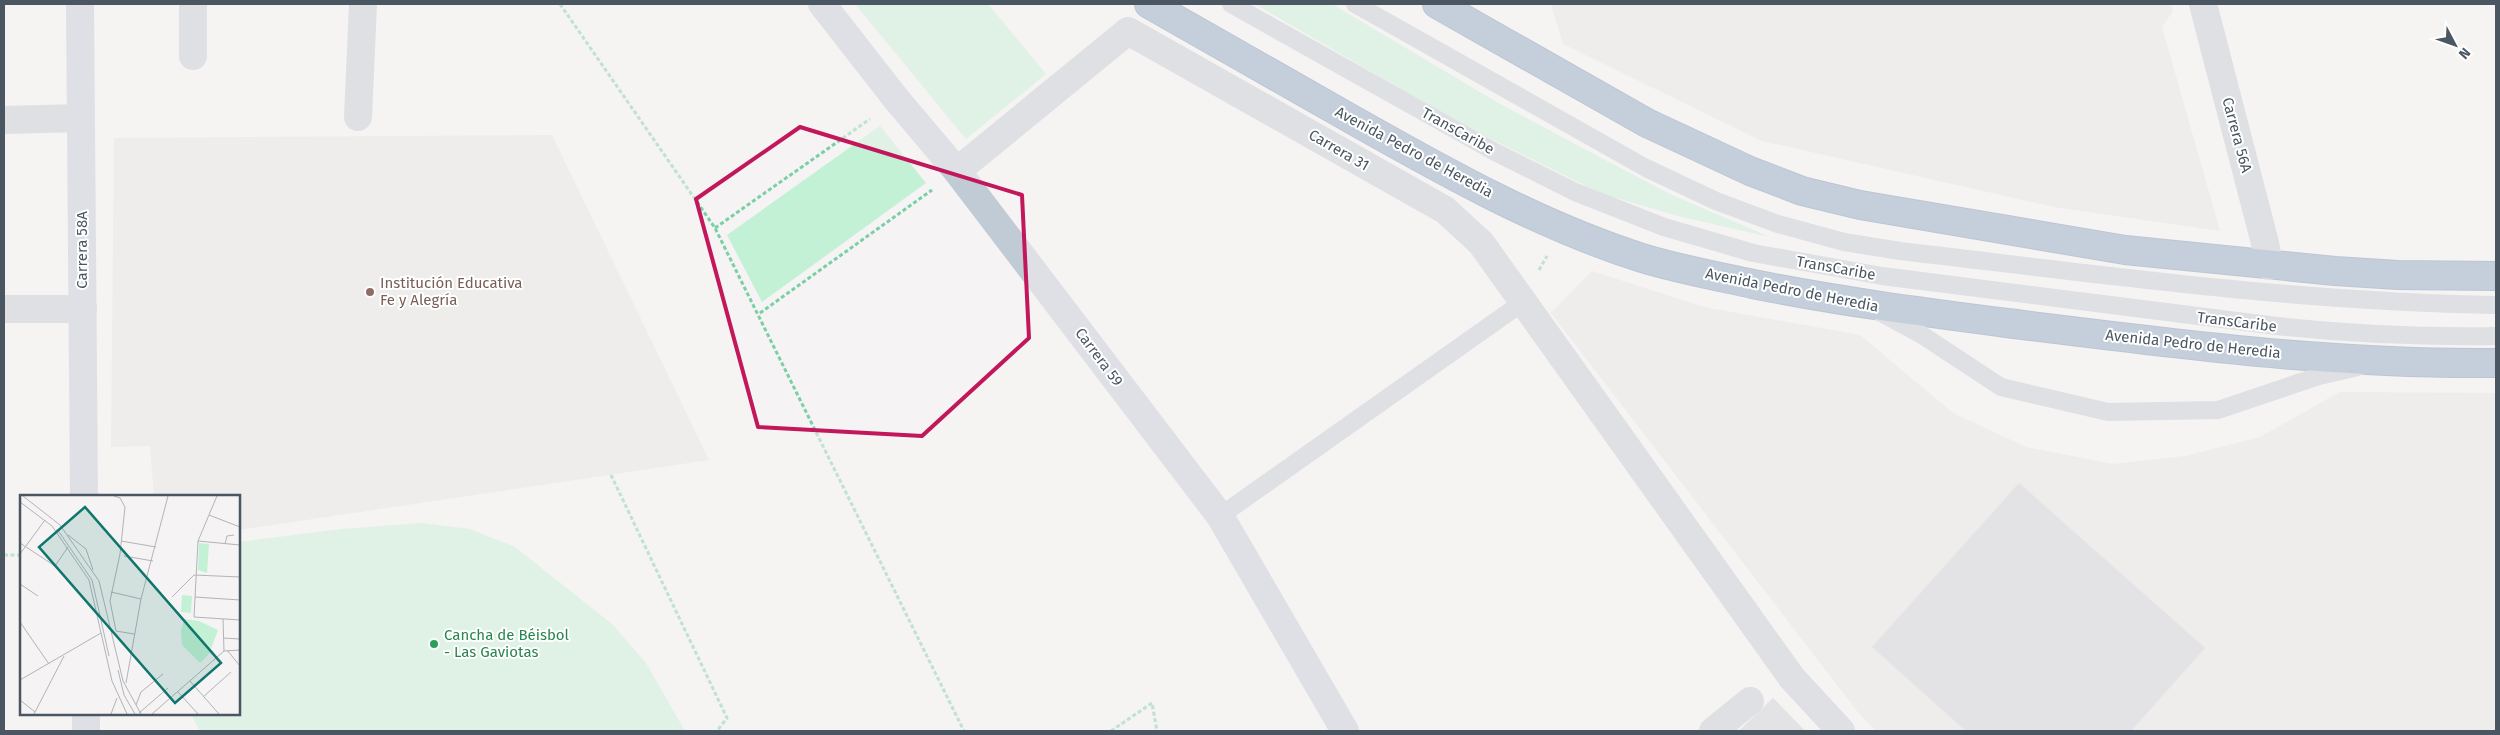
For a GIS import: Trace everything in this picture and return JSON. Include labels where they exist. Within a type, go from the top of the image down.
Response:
[{"type":"highway","name":"Avenida Pedro de Heredia","points":[[1149,4],[1412,154],[1487,192],[1582,235],[1642,258],[1711,275],[1866,305],[2168,343],[2385,360],[2496,363]]},
{"type":"highway","points":[[1437,4],[1647,123],[1750,171],[1802,191],[1870,207],[2125,250],[2269,266],[2398,275],[2496,276]]},
{"type":"street","name":"Carrera 58A","points":[[80,4],[84,495]]},
{"type":"street","points":[[193,4],[193,56]]},
{"type":"street","points":[[358,117],[363,4]]},
{"type":"street","name":"Carrera 59","points":[[822,4],[897,100],[957,171],[1220,516],[1345,731]]},
{"type":"street","name":"Carrera 56A","points":[[2203,4],[2269,266]]},
{"type":"street","name":"Carrera 31","points":[[957,171],[1128,31],[1445,210],[1481,243],[1792,678],[1842,731]]},
{"type":"street","points":[[4,120],[81,118]]},
{"type":"street","points":[[4,310],[83,309]]},
{"type":"street","points":[[1713,731],[1750,701]]},
{"type":"street","points":[[86,715],[86,731]]},
{"type":"lane","name":"TransCaribe","points":[[1231,4],[1495,152],[1575,192],[1664,227],[1753,253],[1882,276],[2277,326],[2370,335],[2426,337],[2496,336]]},
{"type":"lane","name":"TransCaribe","points":[[1355,4],[1646,168],[1716,201],[1769,221],[1835,239],[1900,251],[2246,291],[2409,303],[2496,305]]},
{"type":"lane","points":[[1220,516],[1523,302]]},
{"type":"lane","points":[[1866,305],[1922,335],[2000,387],[2108,412],[2218,410],[2319,376],[2385,360]]},
{"type":"path","points":[[560,4],[715,228],[760,313],[964,731]]},
{"type":"path","points":[[715,228],[897,100]]},
{"type":"path","points":[[760,313],[957,171]]},
{"type":"path","points":[[611,475],[727,718],[717,731]]},
{"type":"path","points":[[4,555],[20,555]]},
{"type":"path","points":[[1111,731],[1152,703],[1157,731]]},
{"type":"highlighted area","points":[[800,127],[1022,195],[1029,338],[922,436],[758,427],[696,199]]},
{"type":"shaded area","points":[[1551,4],[2171,4],[2173,11],[2162,27],[2220,231],[2054,207],[1762,141],[1563,44]]},
{"type":"shaded area","name":"Institución Educativa Fe y Alegría","points":[[552,135],[709,460],[240,530],[240,495],[154,495],[150,446],[111,447],[114,138]]},
{"type":"shaded area","points":[[1592,271],[1704,307],[1860,335],[1953,413],[2026,447],[2113,464],[2185,456],[2260,437],[2340,392],[2496,393],[2496,731],[1876,731],[1857,711],[1551,313]]},
{"type":"green space","points":[[855,4],[988,4],[1046,74],[966,139]]},
{"type":"green space","points":[[1255,4],[1332,4],[1500,104],[1622,169],[1674,196],[1770,237],[1682,217],[1602,194],[1461,124]]},
{"type":"green space","points":[[880,126],[926,183],[762,302],[727,235]]},
{"type":"green space","name":"Cancha de Béisbol - Las Gaviotas","points":[[421,523],[470,529],[515,547],[612,624],[646,663],[685,731],[200,731],[192,715],[240,715],[240,542],[342,529]]},
{"type":"building","points":[[2019,483],[2205,648],[2131,731],[1966,731],[1872,647]]},
{"type":"building","points":[[1773,698],[1805,731],[1739,731]]},
{"type":"place","name":"Institución Educativa Fe y Alegría","points":[[370,292]]},
{"type":"place","name":"Cancha de Béisbol - Las Gaviotas","points":[[434,644]]}]
